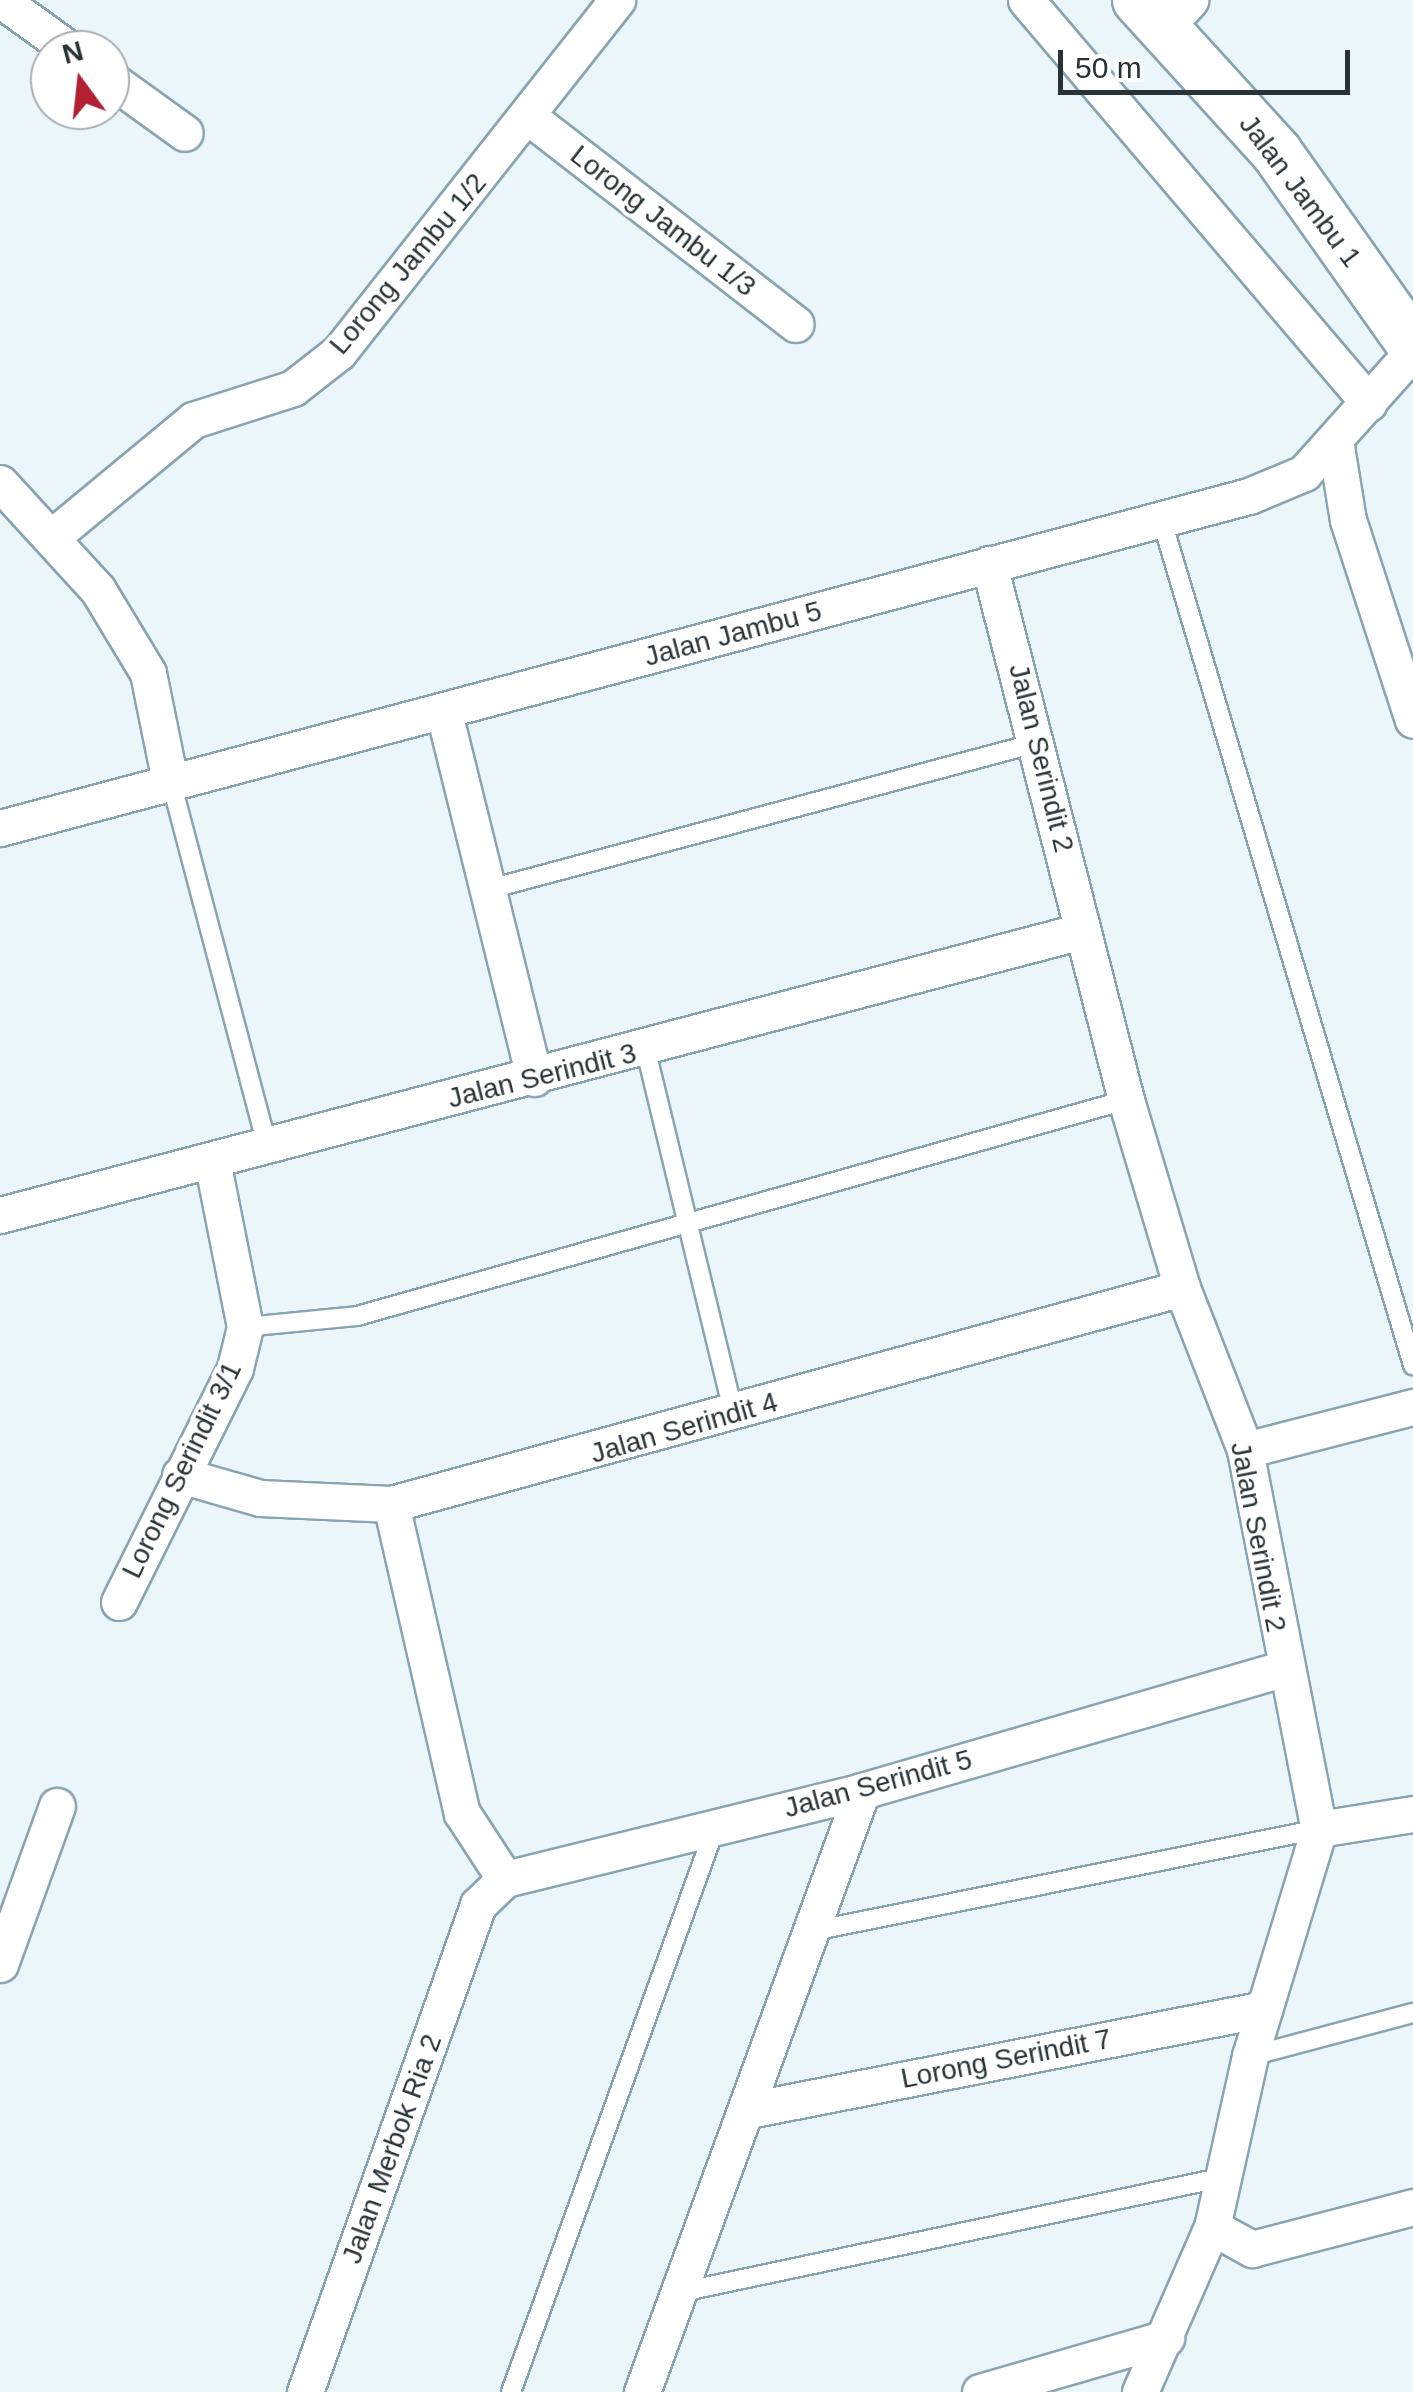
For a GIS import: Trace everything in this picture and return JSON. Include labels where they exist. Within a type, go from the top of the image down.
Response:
[{"type":"street","points":[[1,0],[42,30]]},
{"type":"street","name":"Lorong Jambu 1/2","points":[[53,536],[193,420],[293,388],[340,352],[530,118],[617,0]]},
{"type":"street","points":[[1026,0],[1368,403]]},
{"type":"street","name":"Jalan Jambu 1","points":[[1164,9],[1276,153],[1413,348]]},
{"type":"street","points":[[130,93],[185,133]]},
{"type":"street","name":"Lorong Jambu 1/3","points":[[530,118],[796,324]]},
{"type":"street","name":"Jalan Jambu 5","points":[[0,828],[169,776],[444,713],[988,564],[1162,521],[1304,473],[1413,348]]},
{"type":"street","points":[[1334,440],[1348,520],[1413,720]]},
{"type":"street","points":[[0,483],[53,536],[148,673],[169,776]]},
{"type":"street","name":"Jalan Serindit 2","points":[[988,564],[1040,742],[1082,931],[1126,1100],[1182,1288],[1245,1450],[1284,1668],[1319,1829],[1250,2056],[1212,2227],[1140,2392]]},
{"type":"street","points":[[444,713],[534,1078]]},
{"type":"street","name":"Jalan Serindit 3","points":[[0,1215],[646,1051],[1082,931]]},
{"type":"street","name":"Lorong Serindit 3/1","points":[[119,1602],[235,1368],[245,1327],[212,1160]]},
{"type":"street","name":"Jalan Serindit 4","points":[[180,1475],[260,1498],[390,1504],[734,1414],[1182,1288]]},
{"type":"street","points":[[1245,1450],[1413,1407]]},
{"type":"street","points":[[390,1504],[462,1813],[504,1878]]},
{"type":"street","name":"Jalan Serindit 5","points":[[504,1878],[862,1791],[1284,1668]]},
{"type":"street","points":[[642,2392],[686,2291],[818,1930],[862,1791]]},
{"type":"street","points":[[0,1964],[56,1806]]},
{"type":"street","points":[[1319,1829],[1413,1814]]},
{"type":"street","name":"Jalan Merbok Ria 2","points":[[305,2392],[478,1905],[504,1878]]},
{"type":"street","name":"Lorong Serindit 7","points":[[749,2110],[1264,2009]]},
{"type":"street","points":[[1212,2227],[1252,2249],[1413,2207]]},
{"type":"street","points":[[980,2392],[1166,2338]]},
{"type":"lane","points":[[1162,521],[1413,1365]]},
{"type":"lane","points":[[486,890],[1040,742]]},
{"type":"lane","points":[[169,776],[267,1145]]},
{"type":"lane","points":[[646,1051],[734,1414]]},
{"type":"lane","points":[[245,1327],[357,1316],[689,1228],[1126,1100]]},
{"type":"lane","points":[[512,2392],[715,1828]]},
{"type":"lane","points":[[818,1930],[1319,1829]]},
{"type":"lane","points":[[1250,2056],[1413,2014]]},
{"type":"lane","points":[[686,2291],[1220,2178]]}]
